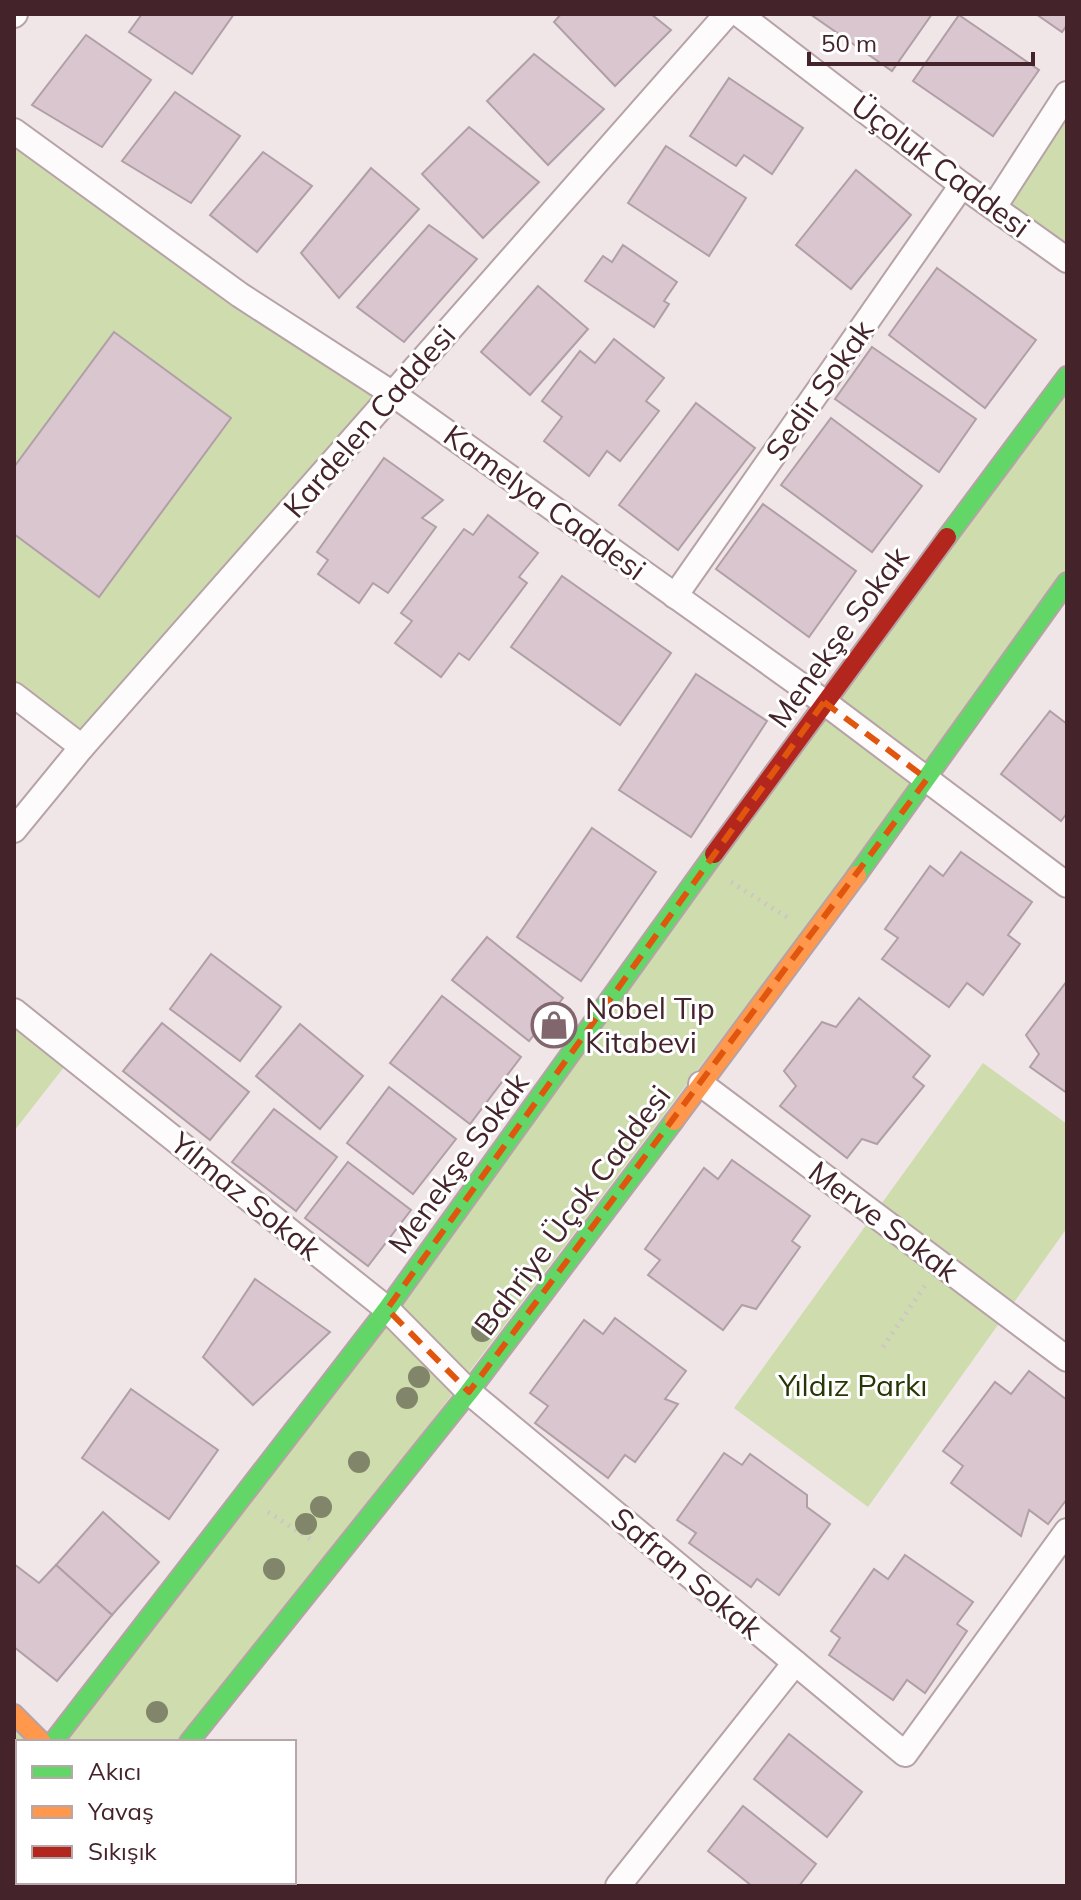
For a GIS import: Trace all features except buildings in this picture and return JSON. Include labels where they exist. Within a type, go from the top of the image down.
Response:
[{"type":"street","name":"Kardelen Caddesi","points":[[14,830],[82,747],[727,14]]},
{"type":"street","name":"Üçoluk Caddesi","points":[[739,14],[962,185],[1067,260]]},
{"type":"street","points":[[994,207],[1067,94]]},
{"type":"street","name":"Kamelya Caddesi","points":[[14,131],[240,295],[393,394],[824,702],[1067,885]]},
{"type":"street","name":"Sedir Sokak","points":[[675,596],[962,185]]},
{"type":"street","name":"Menekşe Sokak","points":[[55,1740],[387,1309],[824,702],[1067,376]]},
{"type":"street","name":"Bahriye Üçok Caddesi","points":[[191,1740],[469,1392],[815,932],[1067,582]]},
{"type":"street","points":[[14,695],[82,747]]},
{"type":"street","name":"Yılmaz Sokak","points":[[14,1011],[387,1309],[469,1392]]},
{"type":"street","name":"Merve Sokak","points":[[701,1084],[1067,1359]]},
{"type":"street","name":"Safran Sokak","points":[[469,1392],[905,1754],[1067,1531]]},
{"type":"street","points":[[618,1886],[795,1663]]},
{"type":"street","points":[[14,1714],[40,1740]]},
{"type":"path","points":[[706,865],[815,932]]},
{"type":"path","points":[[883,1347],[940,1264]]},
{"type":"path","points":[[243,1496],[338,1556]]},
{"type":"highlighted area","points":[[824,702],[927,779],[469,1392],[387,1309]]},
{"type":"green space","points":[[1067,94],[1067,260],[994,207]]},
{"type":"green space","points":[[14,129],[393,394],[82,747],[14,695]]},
{"type":"green space","points":[[1067,376],[1067,582],[191,1740],[63,1740]]},
{"type":"green space","points":[[14,1028],[64,1067],[14,1131]]},
{"type":"green space","name":"Yıldız Parkı","points":[[983,1063],[1067,1124],[1067,1228],[868,1507],[734,1408]]},
{"type":"green space","points":[[14,1712],[42,1740],[16,1740],[14,1875]]},
{"type":"traffic: fast","points":[[947,537],[1067,376]]},
{"type":"traffic: fast","points":[[857,875],[1067,582]]},
{"type":"traffic: fast","points":[[55,1740],[387,1309],[714,854]]},
{"type":"traffic: fast","points":[[191,1740],[469,1392],[674,1121]]},
{"type":"traffic: slow","points":[[674,1121],[857,875]]},
{"type":"traffic: slow","points":[[14,1714],[40,1740]]},
{"type":"traffic: jam","points":[[714,854],[947,537]]},
{"type":"place","name":"Nobel Tıp Kitabevi","points":[[554,1025]]}]
